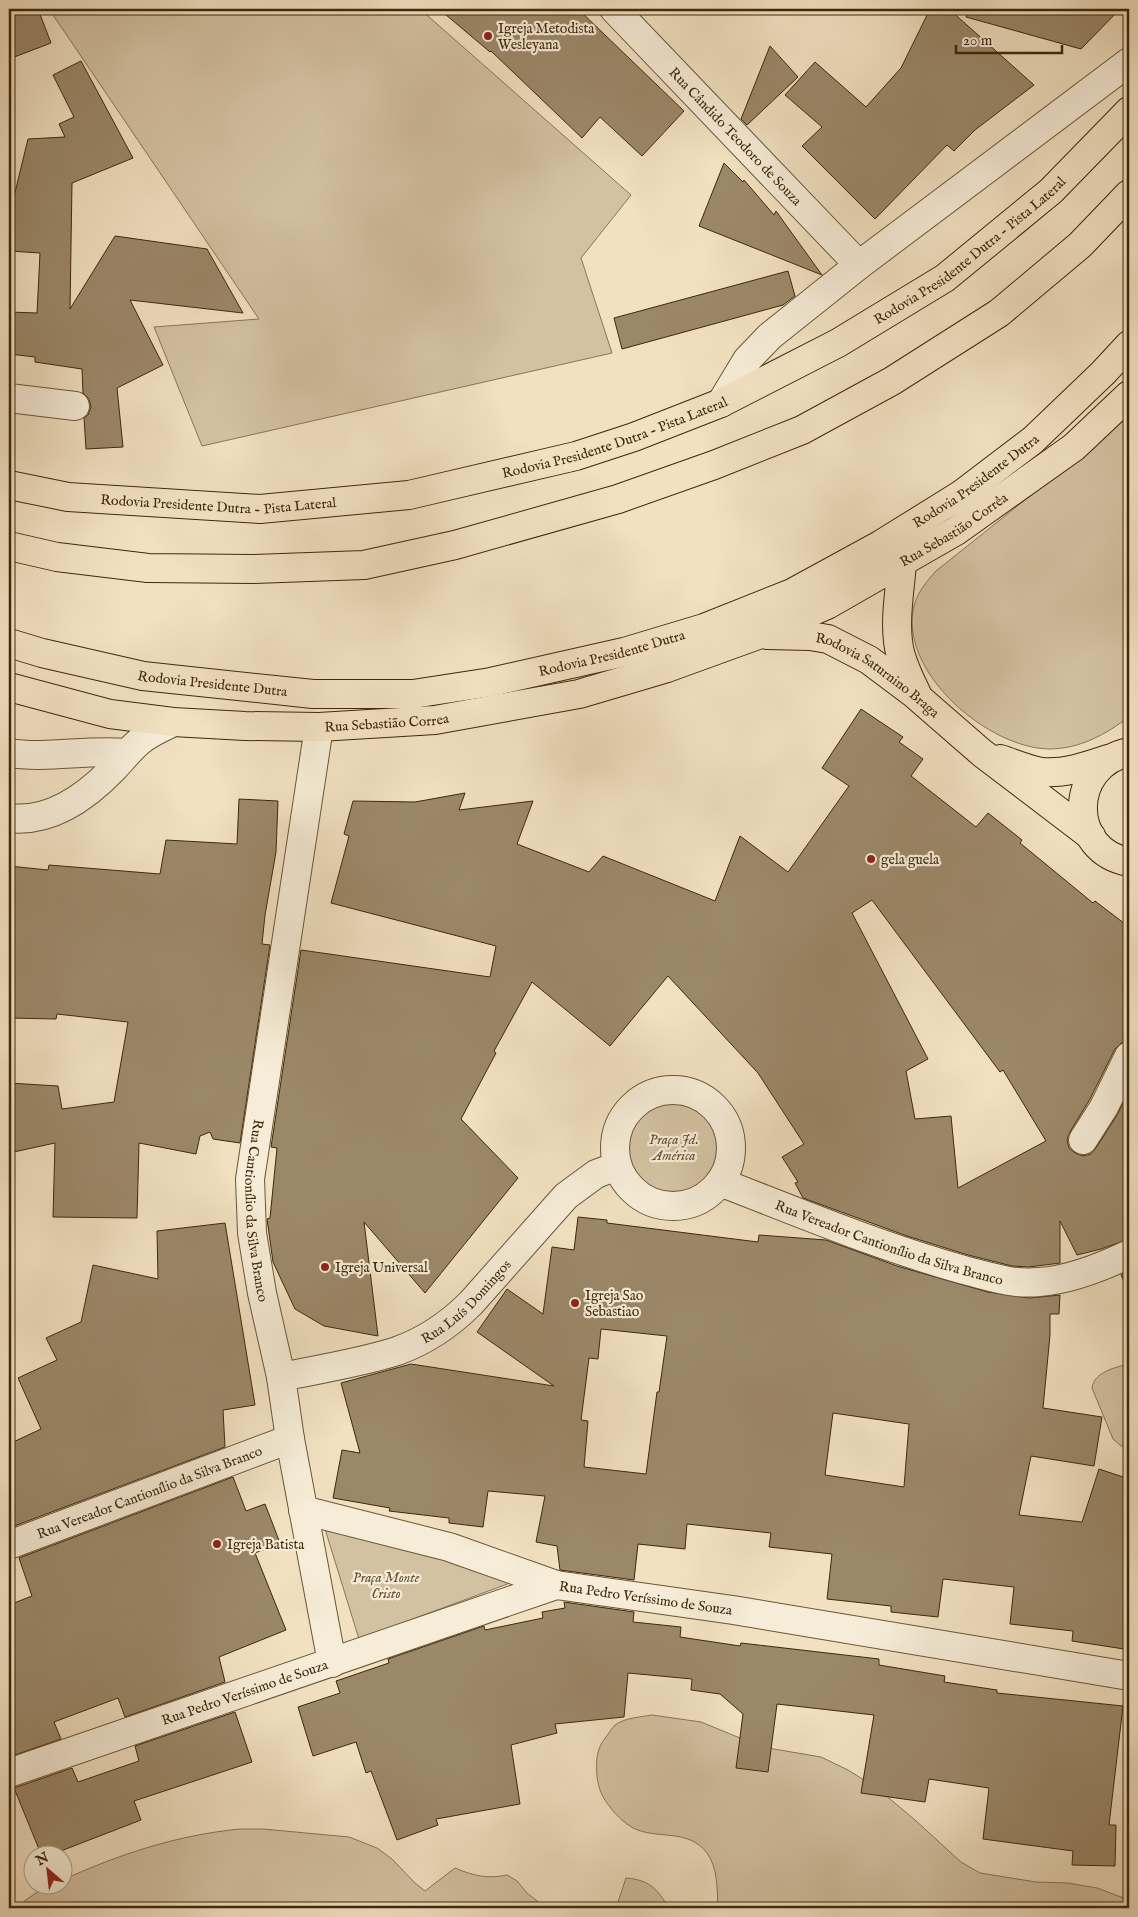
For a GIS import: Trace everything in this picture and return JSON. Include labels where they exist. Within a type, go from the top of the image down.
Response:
[{"type":"main road","name":"Rodovia Presidente Dutra - Pista Lateral","points":[[9,485],[68,497],[260,509],[409,495],[576,456],[634,437],[720,403],[838,343],[945,278],[1051,190],[1129,112]]},
{"type":"main road","points":[[9,546],[57,557],[148,568],[254,569],[364,565],[455,545],[618,499],[714,465],[802,430],[892,380],[999,313],[1080,245],[1129,194]]},
{"type":"main road","name":"Rodovia Presidente Dutra","points":[[9,643],[42,653],[143,676],[313,694],[413,694],[491,682],[624,652],[704,628],[792,593],[880,545],[962,494],[1033,440],[1103,373],[1129,345]]},
{"type":"main road","name":"Rua Sebastião Corrêa","points":[[758,635],[827,605],[956,531],[1074,447],[1129,395]]},
{"type":"main road","points":[[902,563],[898,615],[899,648],[908,677],[919,698]]},
{"type":"main road","name":"Rodovia Saturnino Braga","points":[[758,635],[810,636],[828,639],[869,660],[919,698],[982,753],[1091,836],[1106,852],[1118,859],[1129,862]]},
{"type":"main road","name":"Rua Sebastião Correa","points":[[9,687],[110,714],[173,722],[245,726],[319,727],[435,720],[579,694],[667,668],[758,635]]},
{"type":"main road","points":[[1091,836],[1085,823],[1083,809],[1086,788],[1096,770],[1124,752]]},
{"type":"main road","name":"Rodovia Saturnino Braga","points":[[982,753],[1041,772],[1064,771],[1124,752]]},
{"type":"street","name":"Rua Cândido Teodoro de Souza","points":[[614,9],[859,265]]},
{"type":"street","points":[[720,403],[747,360],[765,342],[859,265],[1129,62]]},
{"type":"street","points":[[9,398],[75,406]]},
{"type":"street","points":[[9,818],[39,817],[52,814],[80,798],[113,769],[126,753],[141,740],[173,722]]},
{"type":"street","name":"Rua Cantionílio da Silva Branco","points":[[319,727],[250,1179],[252,1233],[262,1293],[280,1377],[332,1663]]},
{"type":"street","points":[[9,753],[43,756],[110,751],[126,753]]},
{"type":"street","points":[[1083,1140],[1104,1107],[1129,1056]]},
{"type":"street","points":[[674,1091],[689,1093],[704,1100],[716,1109],[730,1137],[731,1153],[727,1168],[720,1182],[707,1195],[691,1203],[673,1206],[654,1204],[638,1195],[625,1182],[617,1166],[614,1151],[616,1135],[622,1120],[631,1108],[644,1098],[658,1093],[674,1091]]},
{"type":"street","name":"Rua Luís Domingos","points":[[280,1377],[399,1350],[454,1320],[472,1303],[566,1196],[596,1174],[617,1166]]},
{"type":"street","name":"Rua Vereador Cantionílio da Silva Branco","points":[[720,1182],[865,1238],[934,1262],[1008,1281],[1037,1283],[1063,1279],[1129,1254]]},
{"type":"street","name":"Rua Vereador Cantionílio da Silva Branco","points":[[9,1544],[290,1439]]},
{"type":"street","points":[[303,1510],[449,1547],[556,1585]]},
{"type":"street","name":"Rua Pedro Veríssimo de Souza","points":[[9,1774],[556,1585],[742,1612],[1129,1676]]},
{"type":"green space","points":[[49,9],[420,9],[631,195],[581,258],[612,353],[202,446],[154,327],[259,319]]},
{"type":"green space","points":[[1129,409],[1129,717],[1102,735],[1071,746],[1049,749],[1025,745],[1001,736],[977,722],[954,704],[935,682],[921,659],[913,635],[914,604],[922,589],[936,571],[1040,488]]},
{"type":"green space","name":"Praça Jd. América","points":[[664,1096],[684,1096],[703,1104],[717,1118],[725,1137],[722,1167],[717,1176],[703,1190],[684,1198],[664,1198],[645,1190],[631,1176],[623,1157],[623,1137],[631,1118],[645,1104]]},
{"type":"green space","points":[[1129,1364],[1129,1448],[1121,1446],[1113,1439],[1092,1388],[1094,1382],[1101,1374]]},
{"type":"green space","name":"Praça Monte Cristo","points":[[325,1529],[433,1555],[510,1583],[359,1639]]},
{"type":"green space","points":[[652,1715],[701,1722],[762,1747],[821,1757],[848,1770],[877,1788],[961,1862],[980,1873],[1036,1882],[1068,1883],[1097,1888],[1129,1900],[1129,1908],[718,1908],[716,1879],[711,1859],[707,1853],[691,1840],[633,1828],[615,1813],[605,1800],[600,1789],[597,1776],[598,1751],[614,1726],[633,1718]]},
{"type":"green space","points":[[263,1829],[349,1837],[377,1848],[392,1859],[425,1891],[455,1868],[481,1876],[507,1875],[517,1881],[527,1893],[546,1908],[15,1908],[35,1894],[72,1894],[72,1876],[127,1854],[172,1841],[217,1832]]},
{"type":"green space","points":[[626,1878],[647,1883],[661,1896],[669,1908],[612,1908],[618,1902]]},
{"type":"building","points":[[9,9],[38,9],[51,43],[9,59]]},
{"type":"building","points":[[439,9],[578,9],[684,111],[642,156],[600,117],[582,138],[491,51]]},
{"type":"building","points":[[930,9],[949,9],[1034,85],[975,130],[954,151],[947,145],[875,219],[802,146],[822,127],[785,95],[815,62],[866,107],[901,68]]},
{"type":"building","points":[[967,9],[1120,9],[1081,49],[966,17]]},
{"type":"building","points":[[770,46],[798,77],[747,125],[741,119]]},
{"type":"building","points":[[81,61],[133,158],[72,183],[70,309],[115,236],[207,249],[243,313],[130,300],[163,365],[117,388],[123,447],[86,449],[84,418],[88,415],[91,407],[89,399],[83,393],[82,369],[35,362],[35,357],[9,354],[9,312],[37,313],[40,253],[9,251],[9,217],[28,139],[65,137],[59,124],[74,117],[53,75]]},
{"type":"building","points":[[724,163],[743,182],[744,180],[774,215],[776,211],[822,275],[699,226]]},
{"type":"building","points":[[788,271],[795,296],[783,305],[622,349],[614,318]]},
{"type":"building","points":[[861,709],[903,737],[899,742],[923,759],[911,776],[976,827],[988,813],[1022,840],[1020,843],[1093,903],[1095,901],[1129,927],[1129,1041],[1121,1043],[1115,1049],[1067,1140],[1069,1148],[1075,1153],[1083,1156],[1091,1154],[1117,1115],[1129,1091],[1129,1239],[1077,1255],[1060,1221],[1060,1263],[1029,1267],[1012,1266],[968,1255],[907,1236],[803,1198],[795,1183],[798,1182],[782,1157],[804,1144],[758,1073],[668,976],[610,1046],[532,982],[494,1051],[496,1053],[461,1119],[518,1178],[425,1293],[364,1222],[378,1336],[324,1326],[295,1309],[273,1262],[267,1219],[270,1218],[277,1148],[271,1147],[301,950],[490,977],[496,946],[331,903],[349,836],[344,834],[353,801],[415,802],[465,793],[459,810],[533,801],[517,844],[589,872],[603,856],[715,901],[740,836],[788,872],[849,786],[822,768]],"holes":[[[872,900],[1000,1072],[1003,1070],[1046,1141],[958,1188],[951,1116],[915,1119],[906,1071],[928,1059],[852,913]]]},
{"type":"building","points":[[239,799],[278,801],[276,852],[262,944],[270,945],[240,1143],[213,1139],[210,1132],[200,1136],[196,1154],[139,1143],[137,1218],[53,1217],[55,1143],[9,1153],[9,1083],[58,1086],[62,1109],[114,1102],[128,1022],[57,1014],[56,1019],[9,1018],[9,866],[48,870],[49,865],[160,874],[166,840],[237,844]]},
{"type":"building","points":[[578,1217],[607,1220],[607,1223],[758,1242],[759,1235],[826,1240],[897,1266],[988,1292],[1029,1298],[1060,1295],[1059,1314],[1050,1314],[1050,1335],[1043,1408],[1102,1417],[1094,1466],[1031,1456],[1019,1515],[1082,1522],[1099,1469],[1129,1479],[1129,1613],[1124,1649],[1072,1641],[1073,1631],[1010,1624],[1014,1587],[943,1579],[938,1617],[891,1612],[891,1606],[827,1599],[832,1554],[769,1547],[771,1533],[687,1524],[685,1549],[638,1544],[634,1580],[560,1570],[557,1546],[536,1542],[545,1496],[488,1491],[483,1527],[449,1523],[449,1518],[389,1511],[390,1508],[333,1498],[342,1450],[360,1453],[341,1383],[411,1364],[554,1386],[477,1332],[507,1289],[543,1314],[552,1247],[574,1250]],"holes":[[[601,1329],[667,1336],[646,1474],[584,1467],[588,1421],[581,1420],[589,1358],[598,1359]],[[833,1413],[909,1424],[904,1487],[825,1475]]]},
{"type":"building","points":[[225,1223],[255,1405],[223,1410],[225,1447],[9,1528],[9,1444],[41,1429],[18,1378],[57,1360],[46,1338],[81,1322],[93,1265],[158,1279],[157,1231]]},
{"type":"building","points":[[1129,1271],[1129,1291],[1121,1275]]},
{"type":"building","points":[[233,1477],[246,1511],[265,1504],[280,1543],[255,1553],[286,1630],[219,1657],[225,1682],[125,1717],[118,1698],[54,1722],[61,1739],[9,1757],[9,1605],[32,1596],[19,1558]]},
{"type":"building","points":[[564,1602],[634,1612],[633,1622],[681,1627],[680,1637],[740,1646],[741,1643],[879,1659],[879,1665],[945,1676],[944,1682],[997,1690],[997,1693],[1123,1706],[1109,1825],[1116,1825],[1115,1866],[1072,1865],[1073,1851],[983,1839],[989,1788],[929,1779],[925,1802],[861,1793],[874,1715],[777,1704],[768,1772],[736,1768],[743,1714],[720,1694],[691,1690],[692,1679],[628,1673],[624,1717],[555,1724],[557,1733],[511,1745],[520,1804],[436,1819],[438,1825],[397,1840],[371,1771],[366,1773],[356,1742],[313,1756],[298,1707],[340,1693],[336,1681],[389,1663],[388,1659],[484,1626],[485,1630],[543,1618],[542,1612],[565,1608]]},
{"type":"building","points":[[235,1712],[252,1762],[134,1801],[141,1820],[72,1847],[72,1844],[37,1844],[14,1788],[72,1768],[78,1782],[139,1761],[135,1746]]},
{"type":"place","name":"Igreja Metodista Wesleyana","points":[[488,36]]},
{"type":"place","name":"gela guela","points":[[871,859]]},
{"type":"place","name":"Igreja Universal","points":[[325,1267]]},
{"type":"place","name":"Igreja Sao Sebastiao","points":[[575,1303]]},
{"type":"place","name":"Igreja Batista","points":[[217,1544]]}]
